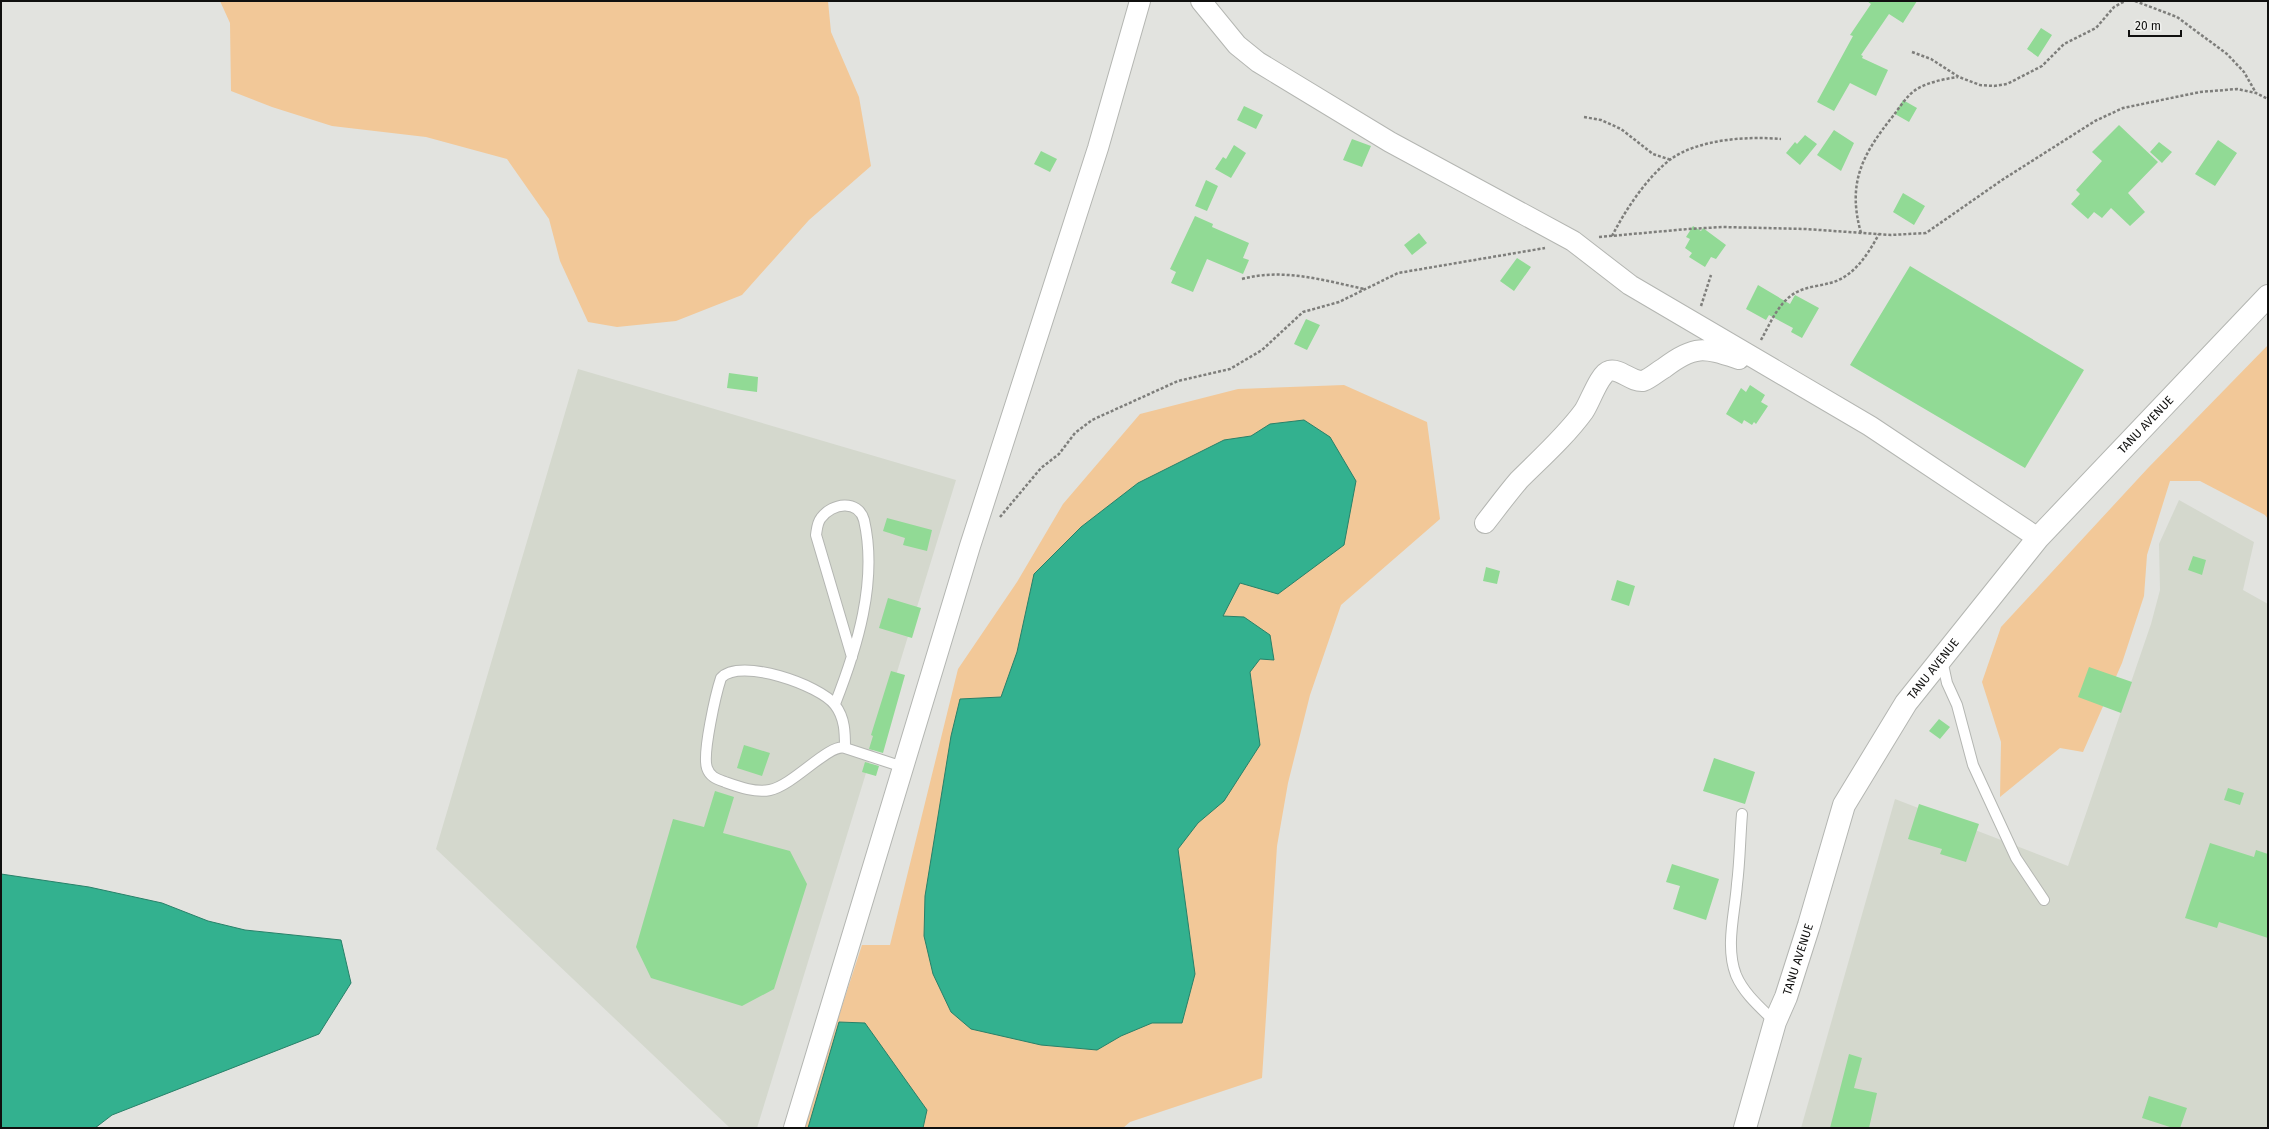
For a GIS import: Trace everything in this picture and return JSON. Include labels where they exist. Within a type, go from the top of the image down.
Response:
[{"type":"street","points":[[794,1128],[970,546],[1098,148],[1140,1]]},
{"type":"street","points":[[1201,1],[1236,45],[1258,62],[1390,142],[1573,241],[1630,285],[1887,437],[2038,538]]},
{"type":"street","name":"TANU AVENUE","points":[[1745,1128],[1775,1022],[1786,997],[1809,926],[1844,805],[1906,703],[2038,538],[2268,296]]},
{"type":"street","points":[[1485,523],[1518,482],[1581,415],[1592,399],[1601,377],[1607,372],[1616,371],[1636,381],[1643,381],[1687,353],[1702,350],[1715,350],[1738,359],[1757,360]]},
{"type":"lane","points":[[835,704],[852,657],[860,627],[868,573],[866,543],[861,512],[851,505],[842,505],[831,509],[822,516],[818,522],[816,535],[852,657]]},
{"type":"lane","points":[[1942,658],[1947,683],[1957,706],[1973,765],[2016,858],[2044,900]]},
{"type":"lane","points":[[845,748],[843,721],[835,704],[819,690],[765,673],[745,670],[726,672],[721,678],[718,687],[706,754],[707,769],[715,778],[740,788],[757,791],[769,790],[782,786],[798,776],[829,751],[837,748],[845,748],[903,767]]},
{"type":"lane","points":[[1742,814],[1738,880],[1732,930],[1732,955],[1740,981],[1750,997],[1775,1022]]},
{"type":"path","points":[[1912,52],[1931,58],[1959,77],[1980,85],[2007,84],[2042,66],[2064,44],[2096,28],[2114,8],[2125,1]]},
{"type":"path","points":[[2135,1],[2178,17],[2227,54],[2244,72],[2256,93]]},
{"type":"path","points":[[1861,233],[1855,203],[1857,177],[1865,154],[1911,93],[1925,86],[1959,77]]},
{"type":"path","points":[[996,522],[1040,468],[1059,454],[1075,433],[1092,420],[1178,380],[1230,369],[1262,350],[1303,312],[1339,302],[1391,275],[1409,270],[1522,253],[1573,241],[1612,236],[1723,227],[1806,229],[1879,234],[1926,233],[2002,180],[2095,121],[2123,108],[2200,92],[2237,89],[2256,93],[2268,99]]},
{"type":"path","points":[[1584,117],[1601,120],[1622,129],[1653,154],[1671,160]]},
{"type":"path","points":[[1612,236],[1634,198],[1671,160],[1687,152],[1738,137],[1781,139]]},
{"type":"path","points":[[1757,360],[1786,300],[1796,293],[1831,283],[1847,276],[1864,258],[1879,234]]},
{"type":"path","points":[[1242,279],[1269,274],[1287,274],[1364,289]]},
{"type":"path","points":[[1695,324],[1711,275]]},
{"type":"shaded area","points":[[220,1],[828,1],[831,32],[859,97],[871,166],[809,220],[742,295],[676,321],[617,327],[588,322],[560,261],[549,219],[507,159],[426,137],[332,126],[272,107],[231,91],[230,23]]},
{"type":"shaded area","points":[[2268,345],[2268,519],[2265,515],[2200,481],[2170,481],[2147,555],[2144,596],[2122,663],[2083,752],[2060,748],[2000,797],[2001,742],[1982,682],[2001,627],[2148,468]]},
{"type":"shaded area","points":[[578,369],[956,480],[757,1128],[730,1128],[436,849]]},
{"type":"shaded area","points":[[1344,385],[1427,422],[1440,519],[1341,605],[1310,695],[1288,783],[1277,846],[1262,1078],[1130,1122],[1123,1128],[802,1128],[862,945],[890,945],[958,669],[1017,582],[1063,504],[1140,414],[1238,389]]},
{"type":"shaded area","points":[[1304,420],[1330,437],[1356,481],[1344,545],[1278,594],[1240,583],[1223,616],[1244,617],[1270,635],[1274,660],[1260,659],[1250,672],[1260,745],[1224,801],[1198,823],[1178,849],[1195,974],[1182,1023],[1152,1023],[1121,1036],[1097,1050],[1041,1045],[971,1029],[951,1012],[933,974],[924,936],[925,896],[951,736],[960,699],[1001,697],[1017,652],[1034,574],[1081,527],[1138,483],[1224,440],[1251,436],[1270,424]]},
{"type":"shaded area","points":[[2179,500],[2254,542],[2243,590],[2268,604],[2268,1128],[1801,1128],[1895,799],[2068,866],[2151,624],[2160,590],[2159,544]]},
{"type":"shaded area","points":[[1,874],[89,887],[162,903],[208,921],[245,930],[341,940],[351,983],[319,1034],[112,1115],[95,1128],[1,1128]]},
{"type":"shaded area","points":[[839,1022],[865,1023],[927,1110],[923,1128],[808,1128]]},
{"type":"building","points":[[1867,1],[1917,1],[1903,23],[1889,14],[1861,55],[1863,56],[1862,58],[1888,70],[1876,96],[1850,83],[1834,111],[1817,102],[1853,36],[1850,35],[1871,4]]},
{"type":"building","points":[[2041,28],[2052,35],[2038,57],[2027,49]]},
{"type":"building","points":[[1903,100],[1917,108],[1909,122],[1895,114]]},
{"type":"building","points":[[1244,106],[1263,115],[1256,129],[1237,120]]},
{"type":"building","points":[[2119,125],[2158,162],[2128,193],[2145,212],[2130,226],[2111,208],[2102,218],[2094,212],[2088,219],[2071,204],[2080,194],[2076,190],[2102,161],[2092,152]]},
{"type":"building","points":[[1834,130],[1854,143],[1841,171],[1817,155]]},
{"type":"building","points":[[1805,135],[1817,144],[1800,165],[1786,153],[1795,142],[1797,144]]},
{"type":"building","points":[[1352,139],[1371,146],[1362,167],[1343,160]]},
{"type":"building","points":[[2218,140],[2237,153],[2215,186],[2195,174]]},
{"type":"building","points":[[2159,142],[2172,152],[2162,163],[2150,152]]},
{"type":"building","points":[[1234,145],[1246,153],[1231,178],[1215,169],[1223,157],[1226,159]]},
{"type":"building","points":[[1041,151],[1057,159],[1050,172],[1034,164]]},
{"type":"building","points":[[1206,180],[1218,186],[1207,211],[1195,206]]},
{"type":"building","points":[[1903,193],[1925,206],[1914,225],[1893,212]]},
{"type":"building","points":[[1195,216],[1213,224],[1212,227],[1249,243],[1243,258],[1249,260],[1243,274],[1207,259],[1193,292],[1171,283],[1176,272],[1170,269]]},
{"type":"building","points":[[1693,226],[1701,231],[1703,228],[1726,245],[1716,259],[1711,257],[1705,267],[1689,257],[1692,253],[1685,248],[1690,239],[1686,237]]},
{"type":"building","points":[[1419,233],[1427,243],[1412,255],[1404,245]]},
{"type":"building","points":[[1517,258],[1531,267],[1514,291],[1500,281]]},
{"type":"building","points":[[1910,266],[2084,370],[2025,468],[1850,365]]},
{"type":"building","points":[[1758,285],[1790,304],[1795,295],[1819,308],[1802,338],[1791,332],[1793,328],[1769,315],[1766,320],[1746,309]]},
{"type":"building","points":[[1306,319],[1320,325],[1307,350],[1294,344]]},
{"type":"building","points":[[729,373],[758,377],[757,392],[727,388]]},
{"type":"building","points":[[1750,385],[1765,395],[1761,402],[1768,406],[1756,424],[1754,422],[1752,425],[1744,420],[1742,424],[1726,414],[1741,388],[1746,392]]},
{"type":"building","points":[[887,518],[932,530],[927,551],[903,545],[905,538],[883,531]]},
{"type":"building","points":[[2193,556],[2206,560],[2202,575],[2188,570]]},
{"type":"building","points":[[1486,567],[1500,571],[1497,584],[1483,581]]},
{"type":"building","points":[[1617,580],[1635,586],[1629,606],[1611,600]]},
{"type":"building","points":[[888,598],[921,608],[912,638],[879,628]]},
{"type":"building","points":[[2089,667],[2132,682],[2121,713],[2078,697]]},
{"type":"building","points":[[891,671],[905,675],[883,753],[869,749],[873,736],[871,735]]},
{"type":"building","points":[[1939,719],[1950,727],[1940,739],[1929,731]]},
{"type":"building","points":[[744,745],[770,753],[762,776],[737,768]]},
{"type":"building","points":[[1714,758],[1755,772],[1745,804],[1703,791]]},
{"type":"building","points":[[865,762],[879,766],[876,776],[862,772]]},
{"type":"building","points":[[2228,788],[2244,793],[2240,805],[2224,800]]},
{"type":"building","points":[[715,791],[734,797],[723,833],[790,851],[807,884],[774,989],[742,1006],[651,978],[636,947],[673,819],[704,827]]},
{"type":"building","points":[[1919,804],[1979,824],[1966,862],[1940,854],[1942,849],[1908,839]]},
{"type":"building","points":[[2210,843],[2254,857],[2256,850],[2268,854],[2268,938],[2219,922],[2217,928],[2185,918]]},
{"type":"building","points":[[1672,864],[1719,879],[1706,920],[1673,909],[1680,886],[1666,882]]},
{"type":"building","points":[[1849,1054],[1862,1058],[1854,1088],[1877,1093],[1869,1128],[1830,1128]]},
{"type":"building","points":[[2149,1096],[2187,1108],[2180,1128],[2173,1128],[2142,1118]]}]
